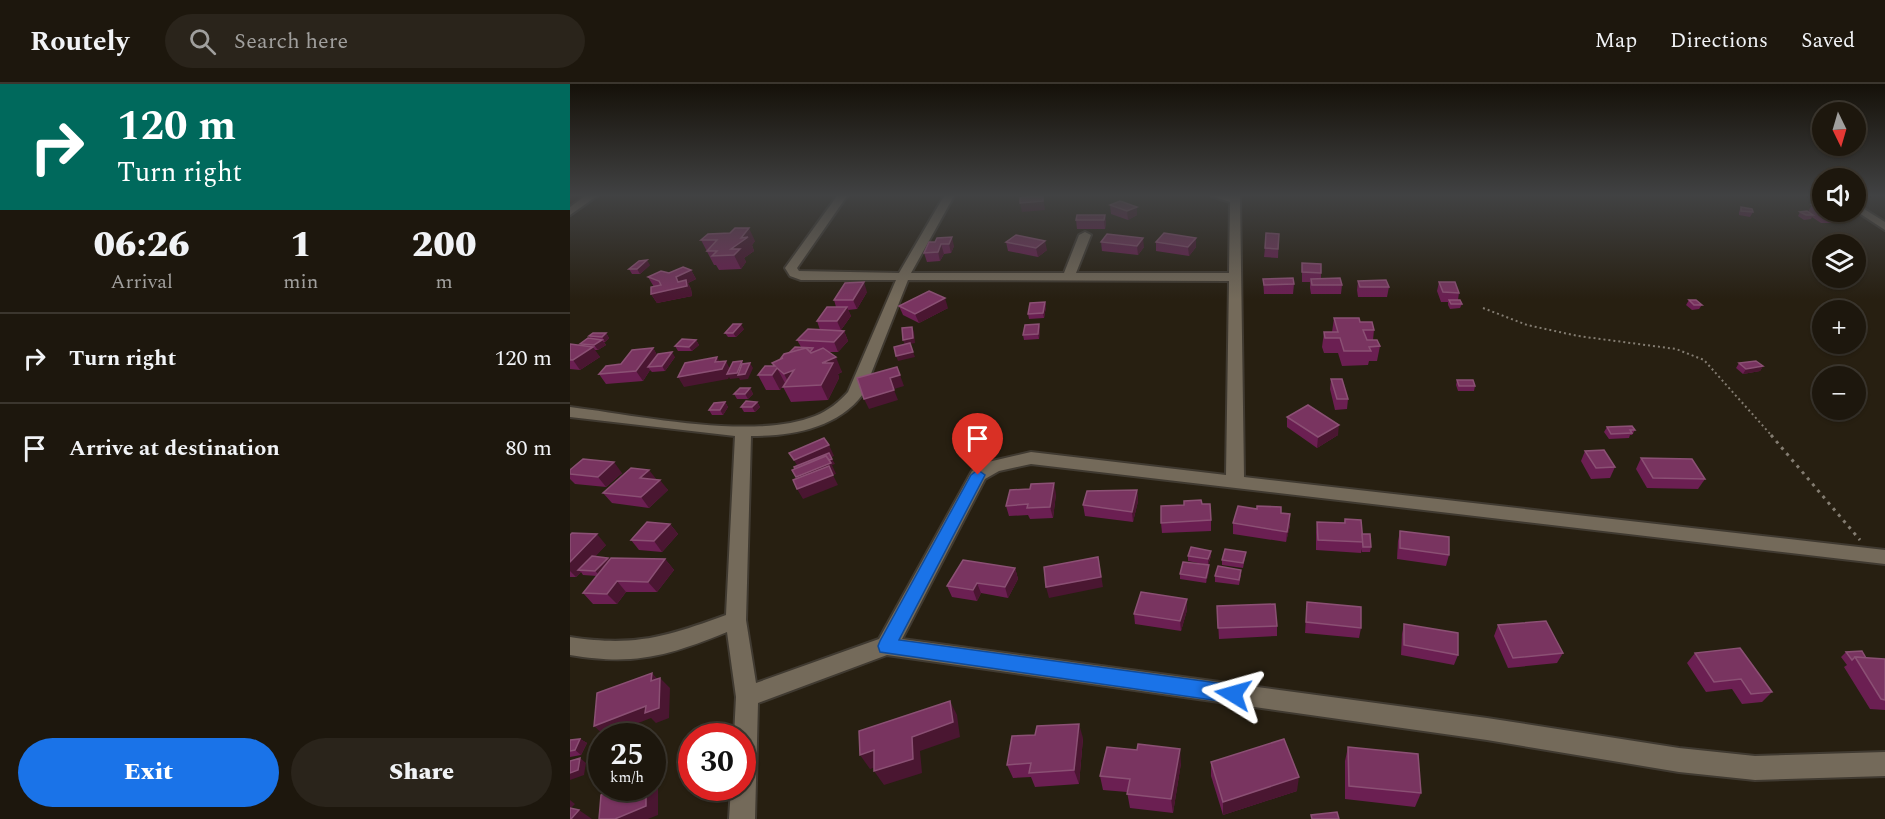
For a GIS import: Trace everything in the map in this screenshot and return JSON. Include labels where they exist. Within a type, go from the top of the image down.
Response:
[{"type":"street","points":[[817,230],[791,268],[794,273],[801,276],[1070,274],[1235,277]]},
{"type":"street","points":[[570,412],[743,432],[796,427],[818,421],[845,405],[855,394],[904,275],[929,230]]},
{"type":"street","points":[[1235,230],[1235,482]]},
{"type":"street","points":[[1070,274],[1085,235]]},
{"type":"street","points":[[742,819],[747,697],[736,620],[743,432]]},
{"type":"street","points":[[886,646],[978,475],[994,466],[1031,458],[1879,556]]},
{"type":"street","points":[[570,646],[622,652],[644,651],[736,620]]},
{"type":"street","points":[[747,697],[886,646],[1487,729],[1679,760],[1755,768],[1885,764]]},
{"type":"path","points":[[1483,308],[1538,327],[1578,336],[1676,349],[1704,360],[1727,383],[1879,556]]},
{"type":"building","points":[[733,230],[747,230],[741,238],[748,237],[731,249],[740,249],[734,255],[712,256],[717,251],[707,251],[717,240],[701,240],[708,234],[730,233]]},
{"type":"building","points":[[1164,233],[1196,238],[1188,247],[1156,242]]},
{"type":"building","points":[[1266,233],[1279,234],[1278,249],[1265,248]]},
{"type":"building","points":[[1107,234],[1143,238],[1137,246],[1101,242]]},
{"type":"building","points":[[1016,235],[1045,241],[1036,248],[1006,242]]},
{"type":"building","points":[[952,237],[949,244],[941,244],[938,252],[924,253],[929,242],[935,242],[937,238]]},
{"type":"building","points":[[647,260],[637,269],[629,269],[639,261]]},
{"type":"building","points":[[1302,263],[1321,264],[1321,273],[1302,272]]},
{"type":"building","points":[[683,267],[691,270],[676,277],[678,282],[686,280],[687,286],[651,294],[651,287],[661,285],[659,281],[648,277],[661,271],[669,273]]},
{"type":"building","points":[[1293,278],[1294,284],[1264,285],[1263,279]]},
{"type":"building","points":[[1340,278],[1342,285],[1312,285],[1311,279]]},
{"type":"building","points":[[1386,280],[1389,287],[1360,287],[1358,281]]},
{"type":"building","points":[[864,282],[853,300],[834,300],[845,283]]},
{"type":"building","points":[[1439,282],[1455,282],[1459,293],[1443,292]]},
{"type":"building","points":[[929,291],[945,298],[915,314],[899,306]]},
{"type":"building","points":[[1449,300],[1460,300],[1462,304],[1451,304]]},
{"type":"building","points":[[1689,300],[1696,300],[1702,305],[1694,305]]},
{"type":"building","points":[[1045,302],[1043,313],[1028,314],[1030,303]]},
{"type":"building","points":[[827,307],[847,307],[837,321],[817,321]]},
{"type":"building","points":[[1334,318],[1359,318],[1360,322],[1372,322],[1374,330],[1363,330],[1367,340],[1377,340],[1380,346],[1369,347],[1371,351],[1344,351],[1340,338],[1325,338],[1324,332],[1338,332]]},
{"type":"building","points":[[733,324],[741,324],[733,333],[725,333]]},
{"type":"building","points":[[1039,324],[1038,334],[1023,335],[1025,325]]},
{"type":"building","points":[[912,327],[913,338],[903,340],[902,328]]},
{"type":"building","points":[[808,329],[844,331],[834,342],[797,340]]},
{"type":"building","points":[[593,333],[606,333],[602,337],[589,336]]},
{"type":"building","points":[[588,338],[602,340],[594,345],[580,344]]},
{"type":"building","points":[[682,339],[696,340],[689,347],[675,346]]},
{"type":"building","points":[[910,343],[913,352],[896,356],[894,347]]},
{"type":"building","points":[[570,344],[593,347],[570,360]]},
{"type":"building","points":[[795,347],[813,348],[810,352],[806,348],[789,353]]},
{"type":"building","points":[[653,348],[636,371],[599,374],[606,366],[621,364],[632,350]]},
{"type":"building","points":[[806,348],[811,353],[823,348],[836,357],[822,363],[833,363],[821,385],[783,387],[794,370],[784,374],[777,368],[772,375],[758,375],[765,366],[775,366],[772,363],[783,358],[781,358],[784,354]]},
{"type":"building","points":[[672,352],[662,366],[648,367],[658,354]]},
{"type":"building","points":[[717,357],[715,362],[726,361],[722,369],[678,377],[685,363]]},
{"type":"building","points":[[742,361],[737,373],[727,374],[733,362]]},
{"type":"building","points":[[1756,361],[1763,366],[1746,369],[1739,363]]},
{"type":"building","points":[[750,363],[745,374],[738,375],[742,364]]},
{"type":"building","points":[[897,367],[900,375],[890,378],[894,390],[864,399],[857,378]]},
{"type":"building","points":[[1331,379],[1342,379],[1348,399],[1337,399]]},
{"type":"building","points":[[1457,380],[1473,380],[1475,386],[1459,386]]},
{"type":"building","points":[[740,388],[750,388],[745,394],[734,394]]},
{"type":"building","points":[[746,401],[757,402],[752,407],[741,407]]},
{"type":"building","points":[[725,402],[720,410],[709,410],[714,403]]},
{"type":"building","points":[[1308,405],[1339,425],[1318,437],[1287,417]]},
{"type":"building","points":[[1632,426],[1635,430],[1630,430],[1632,433],[1611,434],[1607,427]]},
{"type":"building","points":[[824,438],[829,445],[794,460],[789,453]]},
{"type":"building","points":[[1604,450],[1615,467],[1596,468],[1585,451]]},
{"type":"building","points":[[829,453],[832,459],[829,460],[826,456],[795,469],[794,467]]},
{"type":"building","points":[[826,456],[831,463],[796,477],[792,470]]},
{"type":"building","points":[[1641,458],[1692,459],[1705,479],[1653,478]]},
{"type":"building","points":[[583,459],[614,462],[598,477],[570,474],[570,470]]},
{"type":"building","points":[[829,466],[833,475],[797,489],[793,480]]},
{"type":"building","points":[[631,468],[649,470],[640,478],[660,480],[641,497],[603,493]]},
{"type":"building","points":[[1054,483],[1050,507],[1027,508],[1028,504],[1006,506],[1010,490],[1030,489],[1031,484]]},
{"type":"building","points":[[1137,490],[1132,512],[1083,505],[1087,491]]},
{"type":"building","points":[[1201,500],[1202,504],[1210,504],[1211,520],[1161,523],[1161,506],[1184,505],[1184,501]]},
{"type":"building","points":[[1238,506],[1257,509],[1257,506],[1281,507],[1281,513],[1290,514],[1287,532],[1233,523]]},
{"type":"building","points":[[1345,519],[1361,520],[1363,542],[1318,540],[1317,522],[1345,523]]},
{"type":"building","points":[[647,522],[670,524],[654,541],[631,540]]},
{"type":"building","points":[[1400,531],[1449,537],[1449,555],[1400,548]]},
{"type":"building","points":[[572,533],[597,534],[570,562],[570,535]]},
{"type":"building","points":[[1362,534],[1370,534],[1371,547],[1363,547]]},
{"type":"building","points":[[1191,547],[1211,551],[1208,559],[1188,556]]},
{"type":"building","points":[[1225,549],[1246,552],[1243,563],[1222,560]]},
{"type":"building","points":[[592,556],[608,558],[595,571],[578,570]]},
{"type":"building","points":[[1098,557],[1101,577],[1046,587],[1044,567]]},
{"type":"building","points":[[611,558],[665,559],[648,582],[617,581],[607,594],[583,593]]},
{"type":"building","points":[[963,560],[1015,568],[1005,587],[977,583],[973,590],[947,586]]},
{"type":"building","points":[[1183,562],[1209,565],[1206,578],[1180,574]]},
{"type":"building","points":[[1218,566],[1241,570],[1239,580],[1215,576]]},
{"type":"building","points":[[1141,592],[1187,599],[1180,621],[1134,614]]},
{"type":"building","points":[[1307,602],[1361,607],[1361,628],[1306,622]]},
{"type":"building","points":[[1275,604],[1277,626],[1218,628],[1217,606]]},
{"type":"building","points":[[1546,621],[1563,653],[1513,658],[1498,625]]},
{"type":"building","points":[[1404,624],[1458,633],[1458,655],[1404,645]]},
{"type":"building","points":[[1740,648],[1772,692],[1751,694],[1741,679],[1714,682],[1695,653]]},
{"type":"building","points":[[1862,651],[1866,658],[1855,657],[1852,660],[1846,652]]},
{"type":"building","points":[[1855,657],[1885,659],[1885,700],[1881,699]]},
{"type":"building","points":[[652,673],[651,681],[660,678],[659,708],[645,713],[646,706],[602,723],[594,723],[597,693]]},
{"type":"building","points":[[950,701],[953,722],[912,737],[913,759],[874,771],[874,750],[860,755],[859,731]]},
{"type":"building","points":[[1079,724],[1074,770],[1029,773],[1031,763],[1007,765],[1012,736],[1035,735],[1037,726]]},
{"type":"building","points":[[580,739],[575,750],[570,751],[570,740]]},
{"type":"building","points":[[1284,739],[1299,777],[1223,802],[1211,762]]},
{"type":"building","points":[[1138,744],[1180,749],[1171,799],[1127,794],[1130,779],[1100,776],[1107,747],[1137,750]]},
{"type":"building","points":[[1348,747],[1418,754],[1421,793],[1349,786]]},
{"type":"building","points":[[580,758],[578,770],[570,773],[570,761]]},
{"type":"building","points":[[600,801],[646,801],[646,806],[615,819],[599,819]]},
{"type":"building","points":[[570,808],[579,810],[571,819],[570,819]]},
{"type":"building","points":[[1337,812],[1339,819],[1312,819],[1311,815]]},
{"type":"route","points":[[978,475],[886,646],[1233,694]]}]
